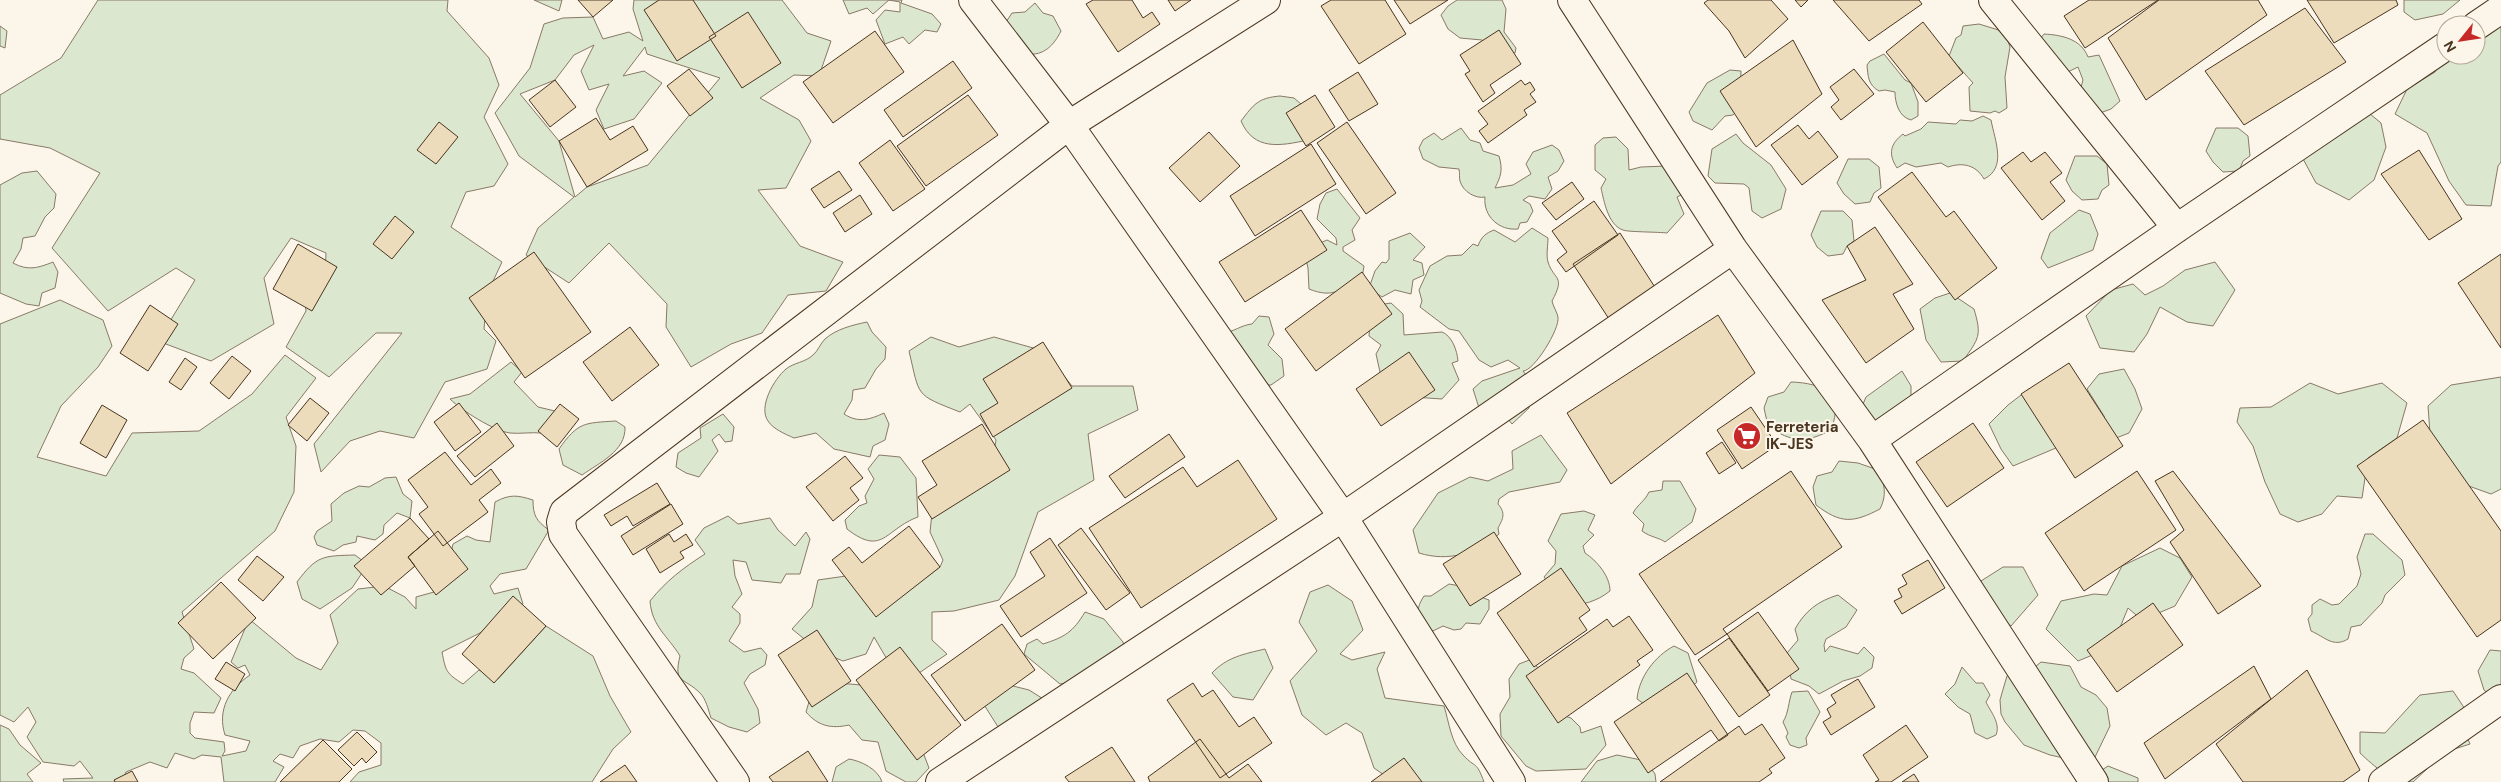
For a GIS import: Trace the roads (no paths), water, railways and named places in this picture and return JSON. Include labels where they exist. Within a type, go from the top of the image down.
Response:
[{"type":"street","points":[[974,0],[1069,125],[1343,517],[1511,782]]},
{"type":"street","points":[[736,782],[563,534],[561,522],[564,512],[1069,125],[1266,0]]},
{"type":"street","points":[[1572,0],[1733,249],[1872,440],[2094,782]]},
{"type":"street","points":[[1993,0],[2177,228]]},
{"type":"street","points":[[2486,19],[2501,9]]},
{"type":"street","points":[[1872,440],[2177,228],[2436,53]]},
{"type":"street","points":[[940,782],[1343,517],[1733,249]]},
{"type":"street","points":[[2383,782],[2501,699]]},
{"type":"place","name":"Ferreteria IK-JES","points":[[1747,436]]}]
